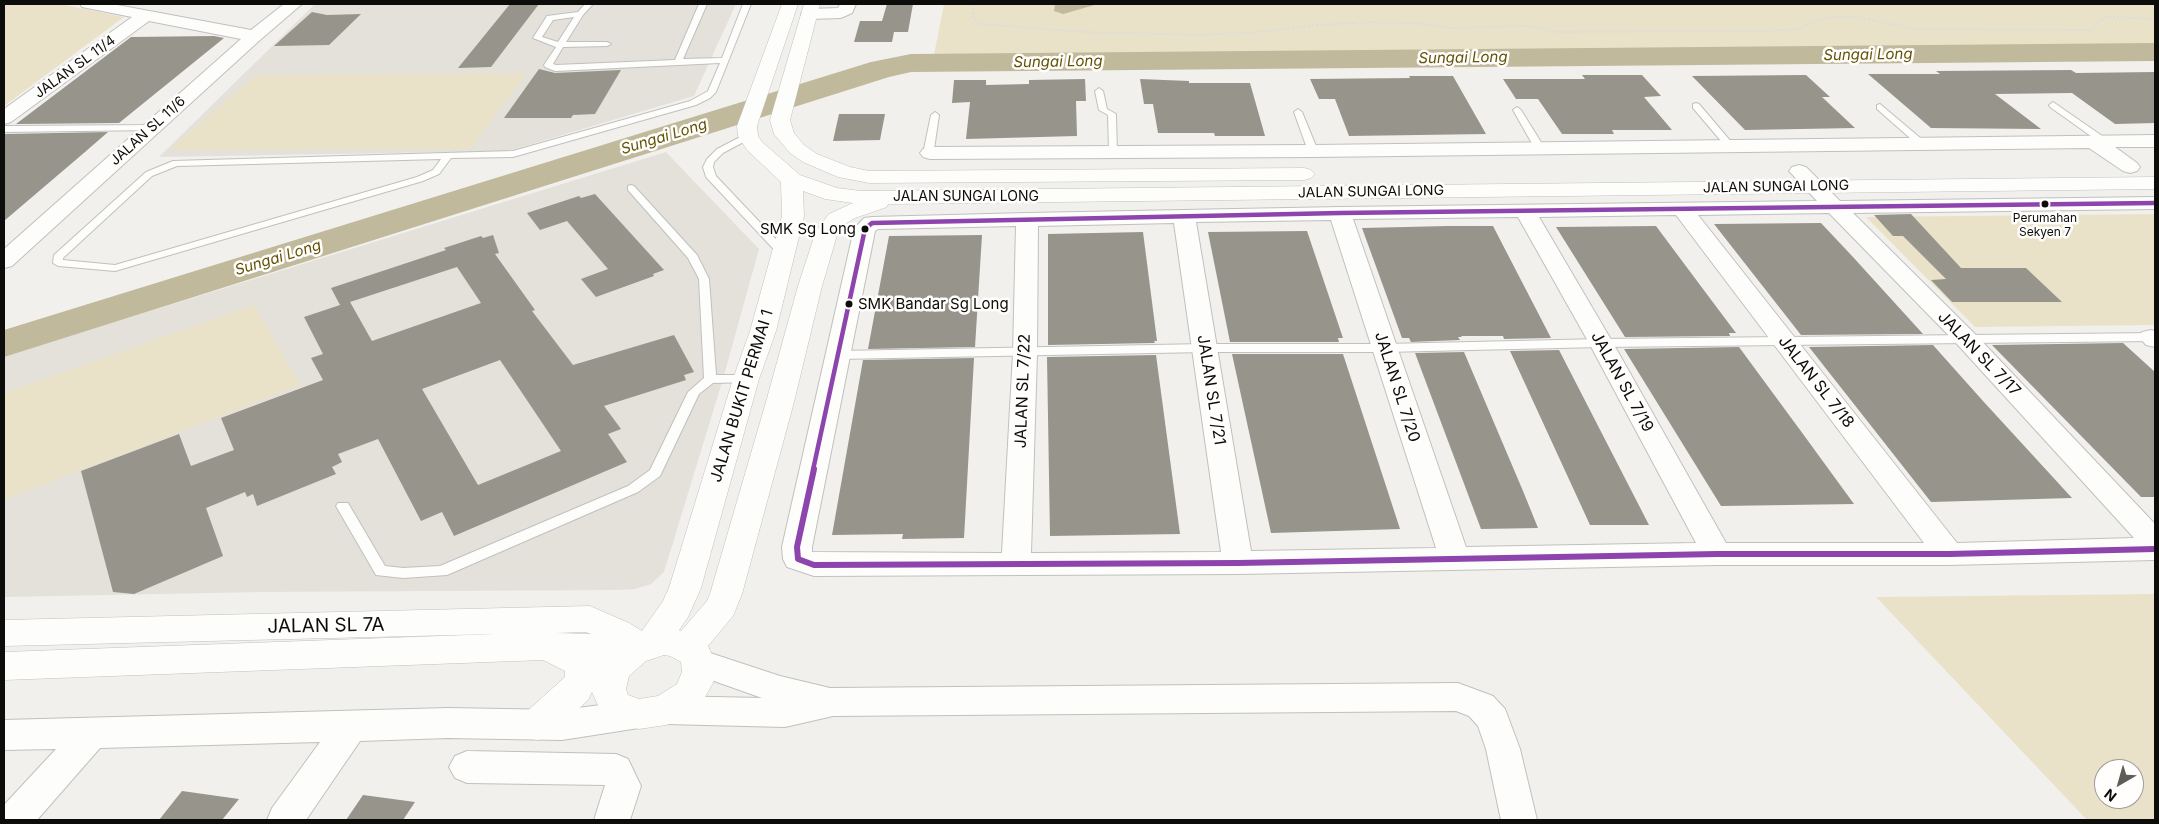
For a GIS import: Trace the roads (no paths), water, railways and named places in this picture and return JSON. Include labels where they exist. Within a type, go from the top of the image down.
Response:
[{"type":"street","points":[[88,4],[254,36]]},
{"type":"street","name":"JALAN SL 11/6","points":[[4,261],[254,36],[294,4]]},
{"type":"street","points":[[747,131],[790,4]]},
{"type":"street","points":[[810,9],[841,13],[846,10],[848,4]]},
{"type":"street","name":"JALAN SUNGAI LONG","points":[[810,9],[780,120],[784,134],[797,149],[810,158],[844,173],[869,177],[2155,167]]},
{"type":"street","name":"JALAN SL 11/4","points":[[4,118],[146,15]]},
{"type":"street","name":"JALAN SUNGAI LONG","points":[[747,131],[754,146],[792,180],[834,194],[861,198],[2155,183]]},
{"type":"street","points":[[930,153],[939,155],[2155,141]]},
{"type":"street","points":[[2100,142],[2130,167]]},
{"type":"street","name":"JALAN SL 7/17","points":[[1799,171],[1966,339],[2155,542]]},
{"type":"street","name":"JALAN BUKIT PERMAI 1","points":[[629,662],[676,608],[685,588],[746,379],[763,331],[786,247],[818,207],[834,194],[869,177]]},
{"type":"street","points":[[786,247],[793,216],[792,180]]},
{"type":"street","points":[[692,654],[721,607],[726,594],[780,402],[810,286],[827,231],[837,219],[847,213],[897,198]]},
{"type":"street","points":[[2155,203],[1340,213],[872,223],[865,228],[798,547],[798,560],[814,565],[1238,563],[1717,554],[1949,554],[2155,549]]},
{"type":"street","name":"JALAN SL 7/18","points":[[1682,210],[1949,554]]},
{"type":"street","name":"JALAN SL 7/19","points":[[1525,211],[1601,343],[1717,554]]},
{"type":"street","name":"JALAN SL 7/20","points":[[1340,213],[1455,560]]},
{"type":"street","name":"JALAN SL 7/21","points":[[1184,216],[1238,563]]},
{"type":"street","name":"JALAN SL 7/22","points":[[1016,563],[1025,353],[1027,219]]},
{"type":"street","name":"JALAN SL 7A","points":[[4,633],[590,620],[617,632],[629,662]]},
{"type":"street","points":[[550,725],[629,662],[676,643],[692,654],[735,676],[780,690],[833,702]]},
{"type":"street","points":[[547,646],[577,661],[582,668],[582,677],[576,690],[550,725]]},
{"type":"street","name":"JALAN SL 7A","points":[[4,666],[547,646],[591,648],[629,662]]},
{"type":"street","points":[[4,735],[448,723],[550,725],[652,712],[679,703],[693,688],[700,672],[692,654]]},
{"type":"street","points":[[629,662],[614,704],[629,713],[785,713],[833,702],[1458,696],[1480,706],[1493,719],[1503,749],[1519,820]]},
{"type":"street","points":[[285,820],[351,727]]},
{"type":"street","points":[[14,820],[91,734]]},
{"type":"street","points":[[467,767],[616,770],[623,786],[612,820]]},
{"type":"lane","points":[[589,4],[559,45],[548,65],[555,68],[724,60]]},
{"type":"lane","points":[[678,62],[703,4]]},
{"type":"lane","points":[[448,156],[436,172],[420,179],[115,268],[58,263],[58,257],[149,174],[176,163],[448,156],[524,152],[692,103],[712,92],[747,4]]},
{"type":"lane","points":[[580,14],[550,18],[537,38],[559,45],[607,44]]},
{"type":"lane","points":[[1099,92],[1104,110],[1112,114],[1114,152]]},
{"type":"lane","points":[[2053,105],[2100,142]]},
{"type":"lane","points":[[1696,106],[1730,146]]},
{"type":"lane","points":[[1880,107],[1922,144]]},
{"type":"lane","points":[[1517,110],[1539,147]]},
{"type":"lane","points":[[1298,112],[1313,151]]},
{"type":"lane","points":[[930,153],[928,149],[934,115]]},
{"type":"lane","points":[[4,129],[152,128]]},
{"type":"lane","points":[[747,131],[710,161],[708,168],[711,177],[722,190],[786,247]]},
{"type":"lane","points":[[630,188],[693,257],[704,279],[710,379]]},
{"type":"lane","points":[[839,355],[1025,353],[1205,348],[1384,348],[1601,343],[2154,338]]},
{"type":"lane","points":[[343,506],[381,571],[404,573],[442,571],[633,489],[654,472],[694,392],[710,379],[746,379]]},
{"type":"waterway","name":"Sungai Long","points":[[4,344],[882,69],[911,63],[2155,52]]},
{"type":"place","name":"Perumahan Sekyen 7","points":[[2045,204]]},
{"type":"place","name":"SMK Sg Long","points":[[865,229]]},
{"type":"place","name":"SMK Bandar Sg Long","points":[[849,304]]}]
